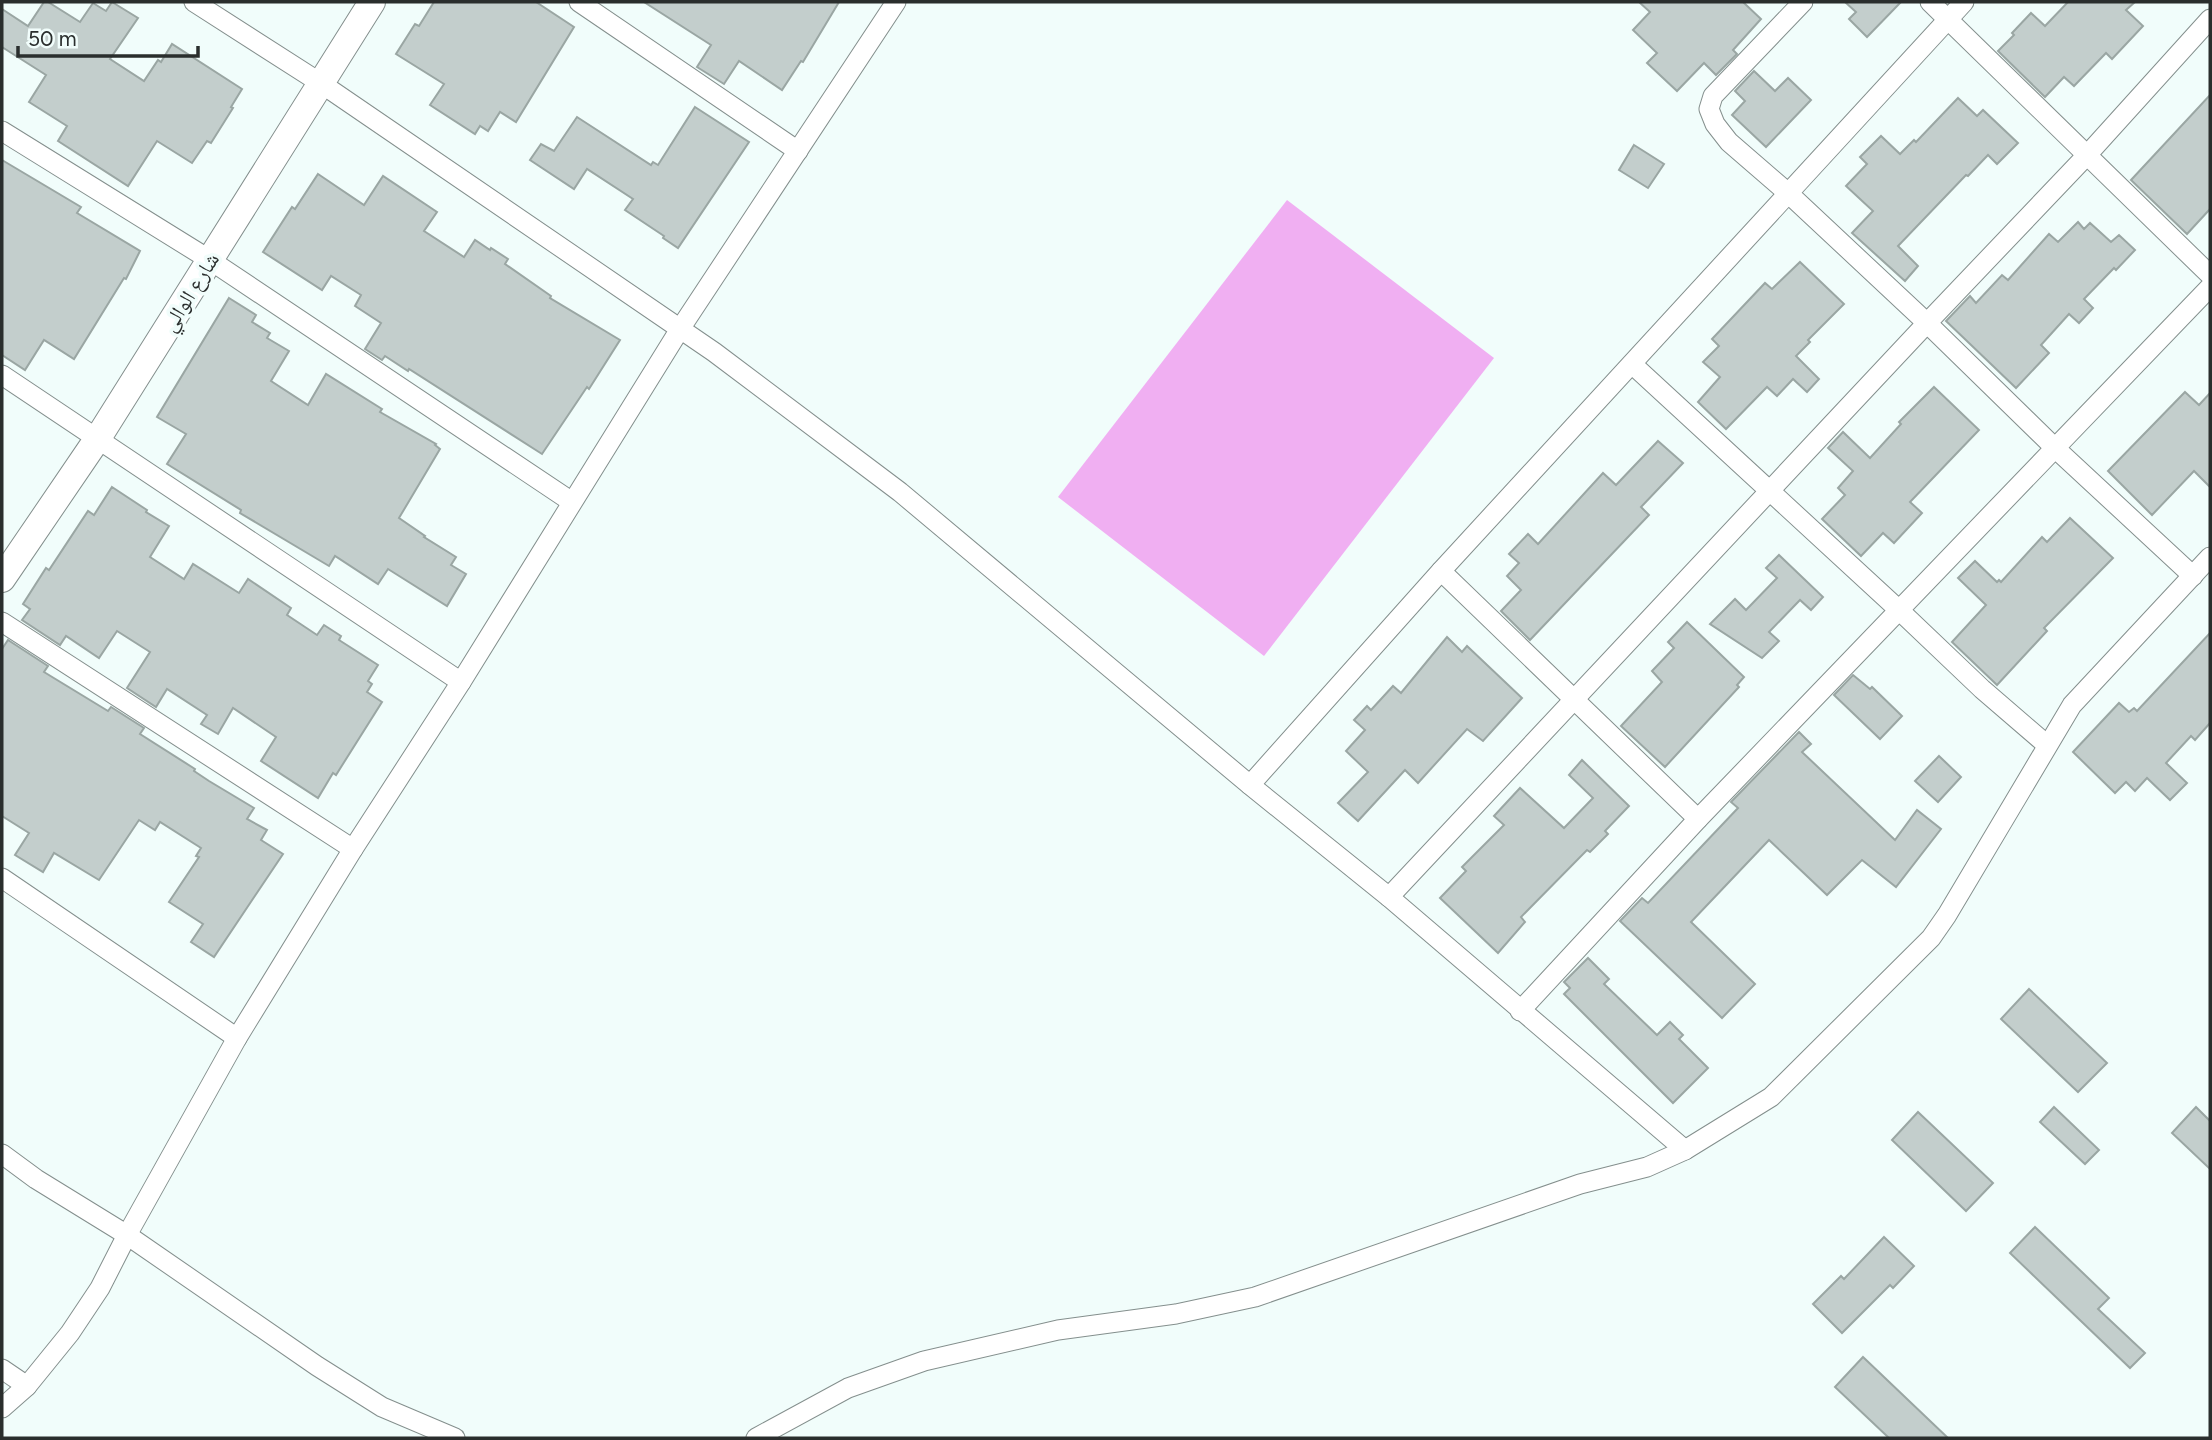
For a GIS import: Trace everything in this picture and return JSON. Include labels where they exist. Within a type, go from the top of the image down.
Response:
[{"type":"main road","name":"شارع الوالي","points":[[2,579],[99,438],[372,2]]},
{"type":"street","points":[[194,2],[321,83],[714,352],[900,492],[1250,785],[1389,897],[1685,1150]]},
{"type":"street","points":[[579,2],[798,151]]},
{"type":"street","points":[[2,1408],[27,1386],[70,1333],[100,1288],[237,1038],[680,329],[896,2]]},
{"type":"street","points":[[1803,2],[1713,96],[1709,109],[1715,124],[1729,142],[1788,193],[1927,323],[2055,449],[2193,576]]},
{"type":"street","points":[[1930,2],[2210,275]]},
{"type":"street","points":[[1250,785],[1441,571],[1964,2]]},
{"type":"street","points":[[1389,897],[2088,154],[2210,19]]},
{"type":"street","points":[[2,131],[210,260],[572,502]]},
{"type":"street","points":[[1520,1011],[1698,819],[2210,286]]},
{"type":"street","points":[[1632,364],[1982,689],[2047,745]]},
{"type":"street","points":[[2,375],[461,682]]},
{"type":"street","points":[[756,1438],[848,1388],[924,1361],[1058,1330],[1176,1314],[1255,1297],[1580,1184],[1647,1167],[1685,1150],[1771,1097],[1931,938],[2072,705],[2210,557]]},
{"type":"street","points":[[1441,571],[1698,819]]},
{"type":"street","points":[[2,622],[354,849]]},
{"type":"street","points":[[2,878],[237,1038]]},
{"type":"street","points":[[2,1154],[382,1407],[454,1438]]},
{"type":"street","points":[[2,1369],[27,1386]]},
{"type":"shaded area","points":[[1287,200],[1494,358],[1264,656],[1058,497]]},
{"type":"building","points":[[44,2],[80,22],[93,3],[106,11],[112,2],[138,18],[110,59],[144,81],[172,44],[242,89],[211,143],[207,141],[192,163],[157,141],[128,186],[58,141],[67,126],[29,102],[46,75],[2,47],[2,9],[28,26]]},
{"type":"building","points":[[434,2],[536,2],[574,27],[516,122],[500,112],[488,131],[480,126],[475,134],[430,105],[444,84],[396,54],[415,24],[419,26]]},
{"type":"building","points":[[644,2],[839,2],[803,62],[801,61],[782,90],[739,61],[724,84],[697,67],[711,45]]},
{"type":"building","points":[[1639,2],[1743,2],[1761,19],[1733,50],[1737,54],[1716,75],[1704,63],[1677,91],[1647,63],[1657,53],[1633,30],[1650,12]]},
{"type":"building","points":[[1845,2],[1901,2],[1867,37],[1849,19],[1856,12]]},
{"type":"building","points":[[2068,2],[2135,2],[2126,10],[2143,26],[2112,59],[2106,53],[2074,86],[2064,77],[2045,97],[1998,51],[2031,13],[2045,26]]},
{"type":"building","points":[[1754,71],[1775,91],[1788,78],[1811,100],[1766,147],[1732,115],[1745,101],[1735,91]]},
{"type":"building","points":[[2210,95],[2210,209],[2187,234],[2131,180]]},
{"type":"building","points":[[1958,98],[1977,116],[1983,110],[2018,143],[1997,164],[1988,155],[1898,246],[1918,266],[1905,281],[1852,233],[1873,211],[1846,186],[1867,164],[1860,157],[1881,136],[1900,154],[1914,140],[1916,142]]},
{"type":"building","points":[[695,107],[749,142],[678,248],[625,210],[633,199],[587,169],[574,189],[530,160],[541,144],[554,151],[577,117],[651,165],[653,162],[658,165]]},
{"type":"building","points":[[1634,145],[1664,164],[1648,188],[1619,170]]},
{"type":"building","points":[[2,160],[81,207],[77,213],[140,251],[126,279],[124,278],[74,359],[44,340],[25,370],[2,355]]},
{"type":"building","points":[[318,174],[364,205],[383,176],[437,212],[424,231],[464,257],[475,240],[490,250],[491,248],[508,259],[505,264],[551,296],[550,298],[620,340],[542,454],[409,369],[408,371],[385,356],[382,360],[365,349],[381,323],[355,306],[361,295],[331,276],[322,290],[263,252],[292,207],[295,209]]},
{"type":"building","points":[[2078,222],[2084,229],[2090,223],[2111,242],[2119,235],[2135,250],[2084,299],[2093,308],[2079,323],[2069,314],[2041,345],[2049,353],[2016,388],[1946,321],[1970,296],[1976,303],[2002,275],[2008,280],[2049,234],[2058,242]]},
{"type":"building","points":[[1800,262],[1844,304],[1796,356],[1819,379],[1807,392],[1793,379],[1777,396],[1767,387],[1726,429],[1698,402],[1720,377],[1703,362],[1719,346],[1712,339],[1765,283],[1772,289]]},
{"type":"building","points":[[229,298],[256,315],[252,322],[270,333],[267,338],[289,351],[271,381],[308,405],[326,374],[440,449],[399,518],[456,557],[451,565],[466,574],[447,606],[388,569],[378,584],[335,556],[329,566],[240,513],[241,510],[167,464],[186,434],[157,417]]},
{"type":"building","points":[[1934,387],[1979,430],[1910,502],[1922,513],[1894,543],[1883,533],[1861,556],[1822,519],[1845,495],[1838,488],[1853,471],[1828,448],[1843,432],[1870,458],[1901,424],[1899,422]]},
{"type":"building","points":[[2185,392],[2199,405],[2210,393],[2210,487],[2194,471],[2152,515],[2108,471]]},
{"type":"building","points":[[1658,441],[1683,463],[1641,507],[1649,515],[1530,640],[1501,611],[1521,590],[1507,576],[1519,563],[1509,554],[1528,534],[1538,544],[1603,473],[1616,485]]},
{"type":"building","points":[[112,487],[169,526],[150,557],[184,579],[193,564],[239,593],[248,579],[291,608],[287,615],[317,635],[324,625],[341,636],[339,640],[378,665],[368,681],[372,684],[367,692],[382,702],[336,775],[333,773],[318,798],[261,761],[276,737],[233,708],[218,734],[201,724],[207,715],[167,689],[156,707],[127,688],[150,652],[117,631],[99,658],[66,636],[60,645],[22,620],[30,609],[23,604],[46,568],[49,570],[88,511],[94,515]]},
{"type":"building","points":[[2070,518],[2113,558],[2044,628],[2047,631],[1997,685],[1952,642],[1986,605],[1958,578],[1975,561],[1997,582],[2001,582],[2042,537],[2047,542]]},
{"type":"building","points":[[1779,555],[1823,597],[1811,610],[1800,600],[1769,632],[1779,641],[1762,658],[1710,624],[1735,599],[1746,610],[1777,578],[1766,568]]},
{"type":"building","points":[[1687,622],[1744,677],[1737,685],[1739,687],[1665,767],[1621,726],[1662,682],[1652,671],[1674,648],[1668,642]]},
{"type":"building","points":[[2210,633],[2210,723],[2195,740],[2191,736],[2166,763],[2187,783],[2170,800],[2147,778],[2135,791],[2126,782],[2115,793],[2073,752],[2119,703],[2129,712],[2134,708],[2137,711]]},
{"type":"building","points":[[1447,637],[1462,652],[1467,646],[1522,698],[1483,741],[1467,729],[1418,783],[1405,770],[1358,821],[1338,803],[1368,772],[1346,751],[1365,730],[1354,720],[1367,706],[1371,710],[1393,686],[1401,693]]},
{"type":"building","points":[[8,640],[48,666],[44,672],[108,711],[111,707],[144,728],[140,734],[254,808],[247,819],[267,830],[261,840],[283,854],[214,957],[191,942],[203,924],[169,902],[199,857],[196,856],[201,848],[160,822],[155,830],[139,820],[99,880],[54,853],[43,872],[15,855],[29,833],[2,816],[2,649]]},
{"type":"building","points":[[1853,675],[1870,689],[1872,687],[1902,716],[1880,739],[1834,695]]},
{"type":"building","points":[[1799,732],[1811,744],[1802,752],[1895,840],[1917,810],[1941,829],[1896,887],[1862,860],[1827,895],[1769,840],[1691,922],[1755,984],[1722,1018],[1620,921],[1642,898],[1648,903],[1738,808],[1731,802]]},
{"type":"building","points":[[1939,756],[1961,777],[1938,802],[1915,781]]},
{"type":"building","points":[[1582,760],[1629,806],[1605,831],[1608,834],[1590,852],[1587,850],[1521,917],[1525,922],[1498,953],[1440,898],[1466,871],[1462,867],[1504,825],[1494,816],[1520,788],[1564,828],[1593,798],[1569,775]]},
{"type":"building","points":[[1588,958],[1609,979],[1604,984],[1657,1035],[1670,1022],[1683,1035],[1679,1039],[1708,1068],[1673,1103],[1564,994],[1570,988],[1564,982]]},
{"type":"building","points":[[2029,989],[2107,1063],[2078,1092],[2001,1019]]},
{"type":"building","points":[[2054,1107],[2099,1150],[2085,1164],[2040,1122]]},
{"type":"building","points":[[2196,1107],[2210,1121],[2210,1169],[2172,1133]]},
{"type":"building","points":[[1918,1112],[1993,1183],[1966,1211],[1892,1140]]},
{"type":"building","points":[[2035,1227],[2109,1298],[2098,1309],[2145,1353],[2130,1368],[2010,1253]]},
{"type":"building","points":[[1884,1237],[1914,1266],[1893,1288],[1890,1285],[1842,1333],[1813,1304],[1841,1276],[1844,1279]]},
{"type":"building","points":[[1863,1357],[1948,1438],[1889,1438],[1835,1387]]}]
